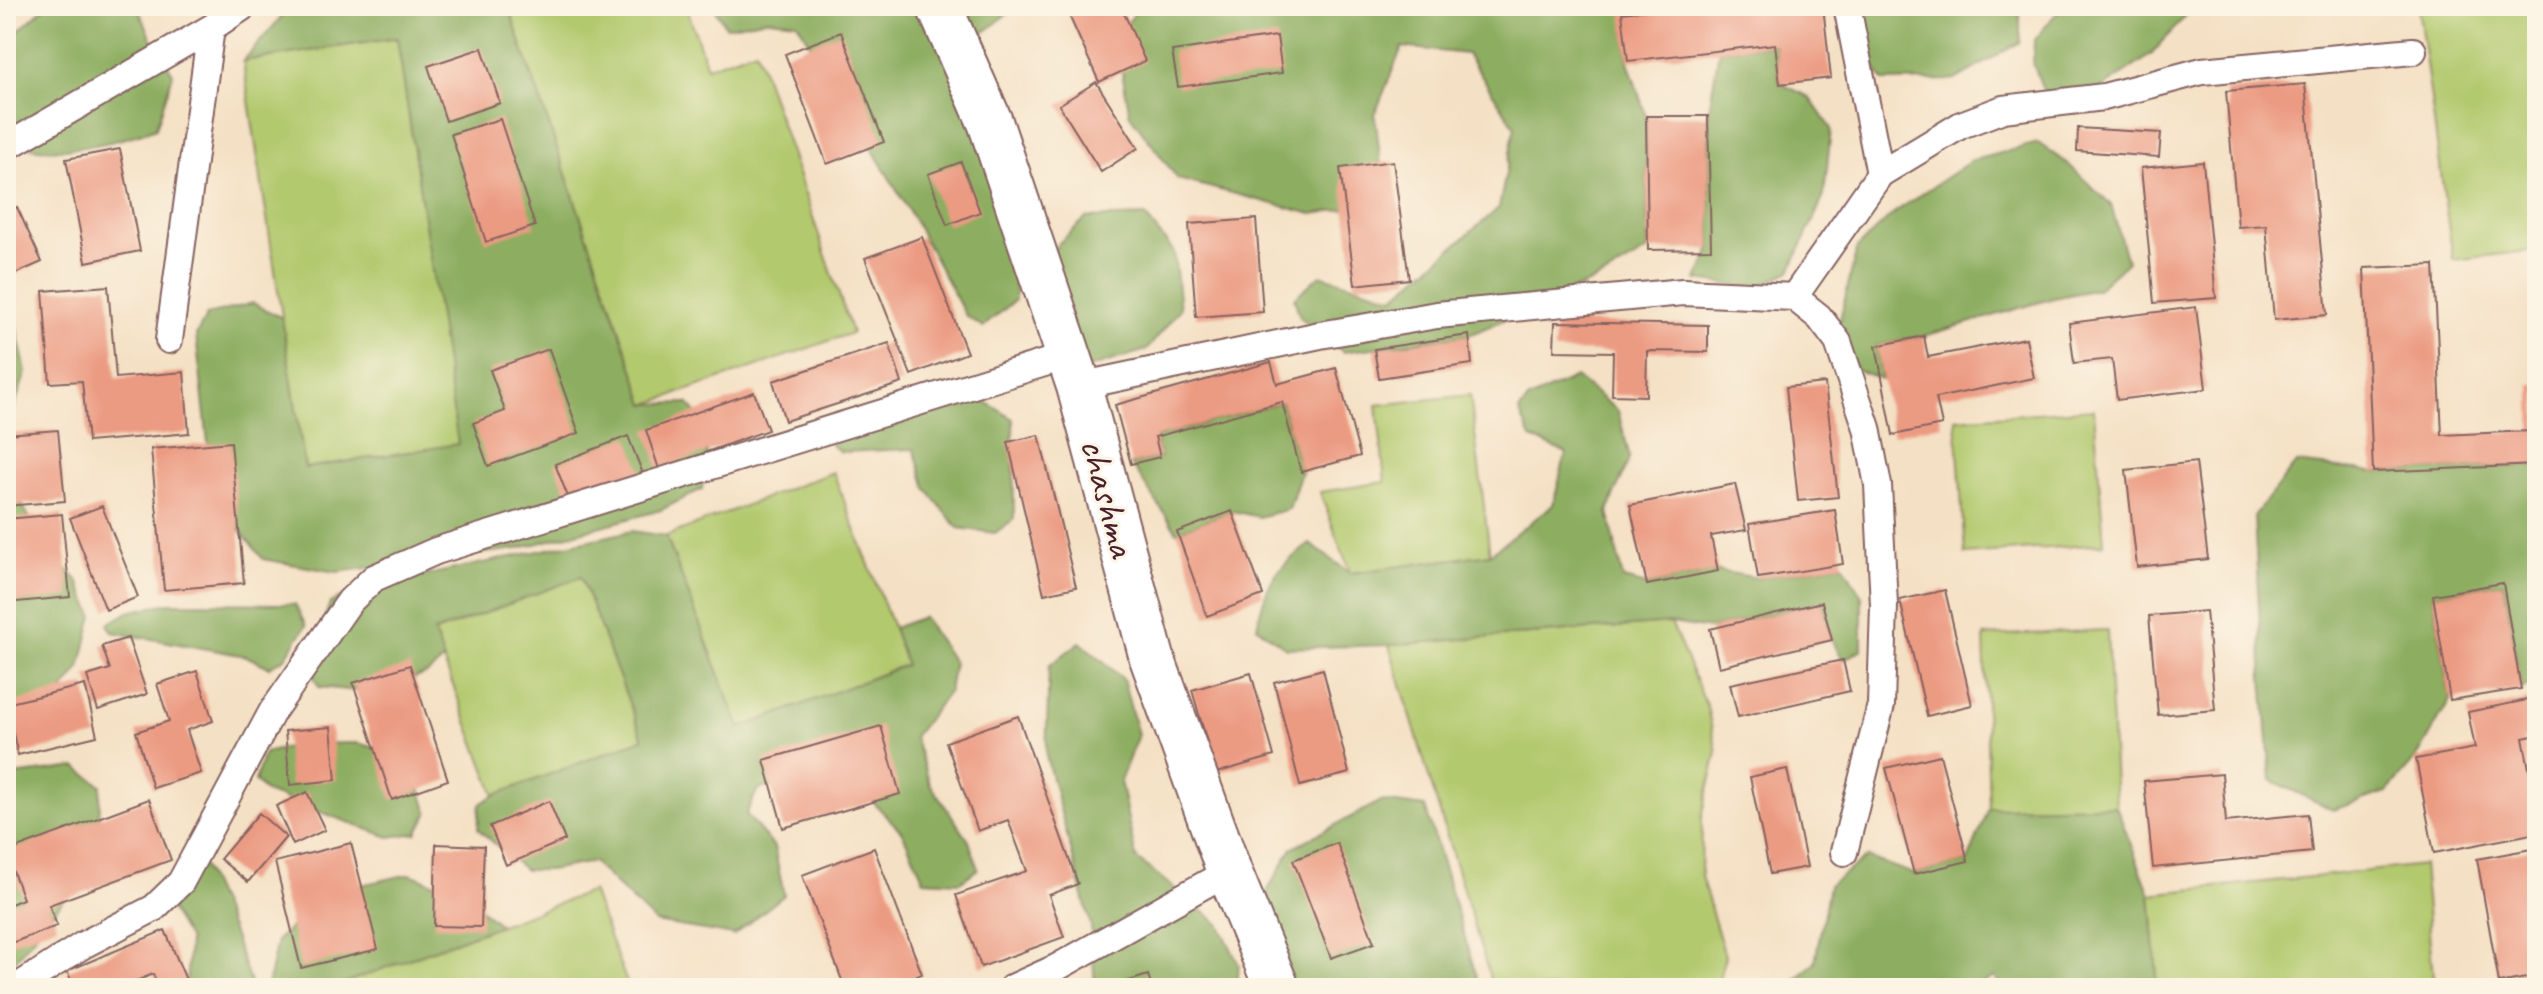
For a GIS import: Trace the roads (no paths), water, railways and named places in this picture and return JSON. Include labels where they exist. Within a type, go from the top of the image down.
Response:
[{"type":"street","name":"сhashma","points":[[939,6],[990,122],[1073,371],[1152,658],[1229,871],[1277,988]]},
{"type":"lane","points":[[6,147],[244,6]]},
{"type":"lane","points":[[1847,6],[1880,174]]},
{"type":"lane","points":[[169,340],[211,28]]},
{"type":"lane","points":[[1794,297],[1880,174],[1961,125],[2003,109],[2104,97],[2202,71],[2413,51]]},
{"type":"lane","points":[[16,988],[83,945],[154,908],[181,882],[272,712],[350,601],[374,578],[451,546],[1073,371],[1304,338],[1437,315],[1683,292],[1794,297],[1819,317],[1838,342],[1867,428],[1878,485],[1884,605],[1881,705],[1844,852]]},
{"type":"lane","points":[[1012,988],[1056,968],[1229,871]]}]
